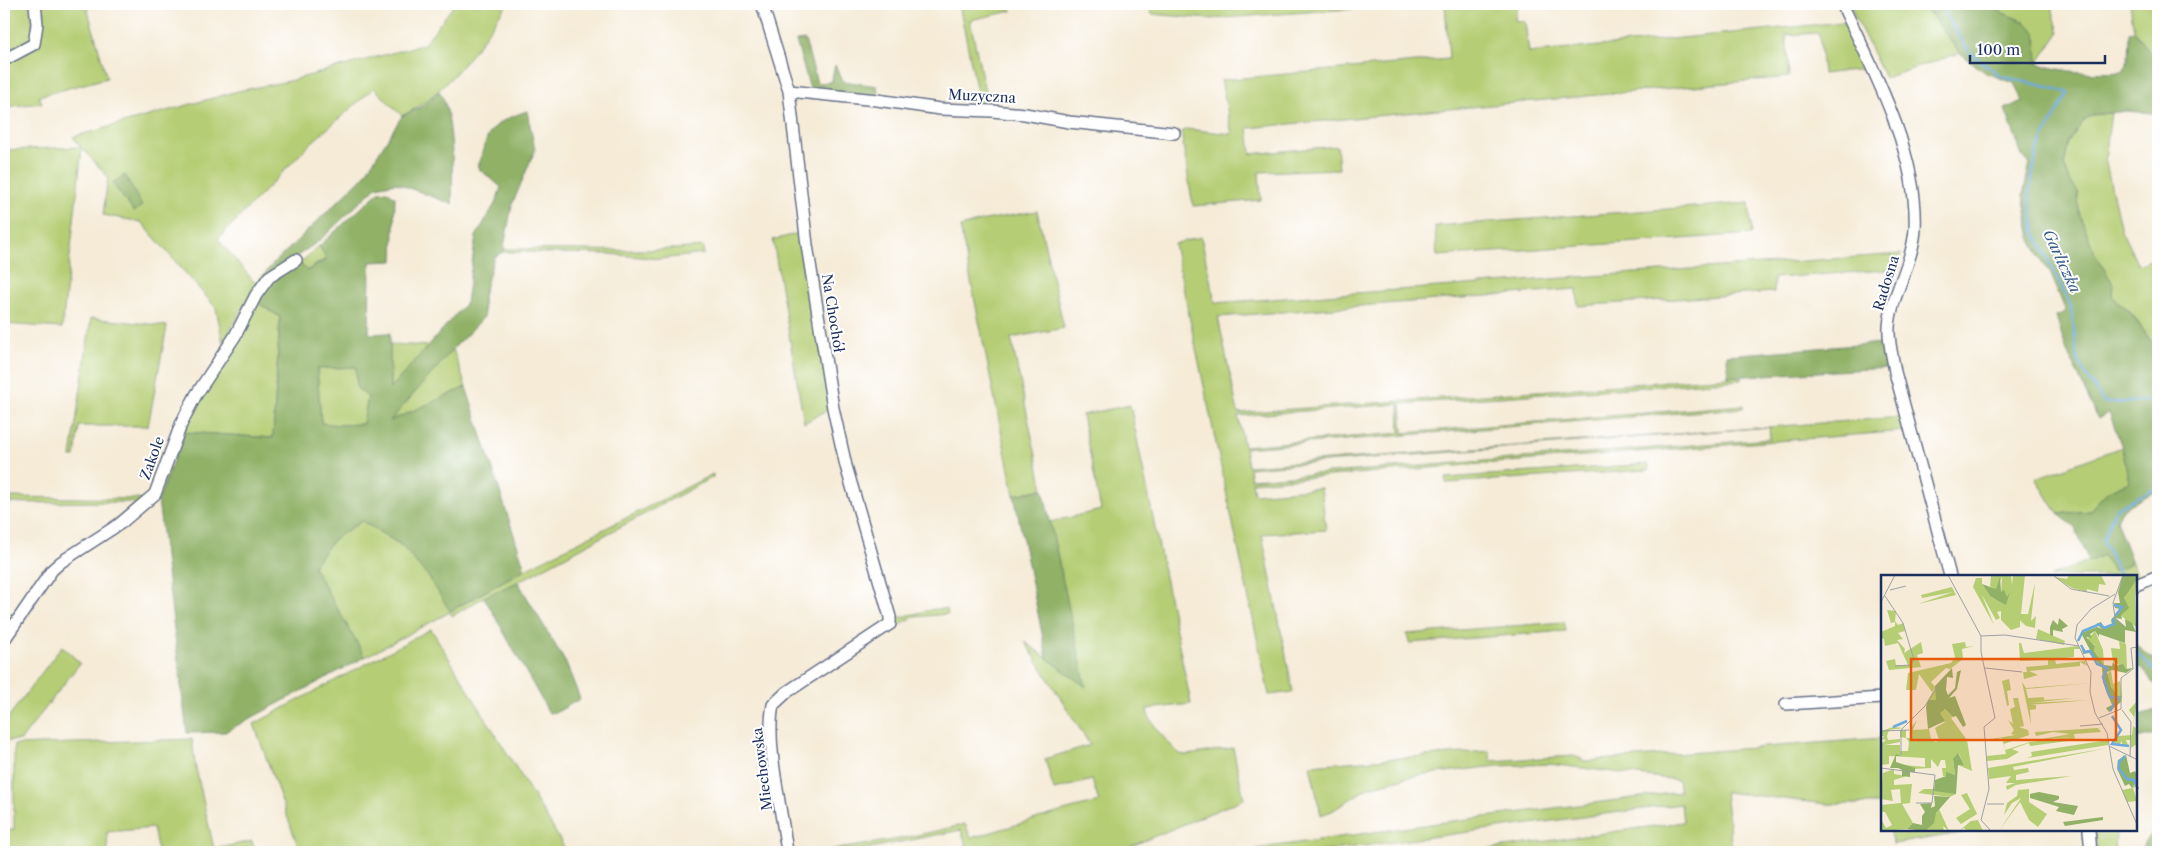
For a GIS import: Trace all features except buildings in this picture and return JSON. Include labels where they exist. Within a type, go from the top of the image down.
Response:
[{"type":"street","points":[[4,60],[34,44],[37,24],[35,4]]},
{"type":"street","name":"Na Chochół","points":[[762,4],[789,90],[807,245],[833,408],[846,466],[890,617],[890,624]]},
{"type":"street","name":"Radosna","points":[[1842,4],[1898,131],[1913,193],[1914,239],[1889,327],[1890,343],[1895,372],[1950,575]]},
{"type":"street","name":"Muzyczna","points":[[789,90],[940,109],[992,110],[1069,122],[1174,133]]},
{"type":"street","name":"Zakole","points":[[4,640],[52,570],[61,562],[121,523],[155,494],[182,422],[196,395],[235,336],[256,295],[270,277],[296,260]]},
{"type":"street","points":[[2139,584],[2158,576]]},
{"type":"street","name":"Miechowska","points":[[787,852],[773,752],[771,720],[773,705],[787,692],[890,624]]},
{"type":"street","points":[[1786,704],[1881,698]]},
{"type":"street","points":[[2089,831],[2090,852]]},
{"type":"green space","points":[[4,4],[31,4],[34,32],[26,43],[4,56]]},
{"type":"green space","points":[[40,4],[86,4],[107,78],[39,96],[42,103],[4,107],[4,65],[39,43],[43,13]]},
{"type":"green space","points":[[455,4],[507,4],[474,51],[434,95],[402,116],[374,88],[311,143],[218,239],[256,284],[223,343],[216,308],[141,222],[103,215],[108,177],[82,148],[62,328],[4,324],[4,150],[81,147],[73,137],[238,91],[289,81],[424,44]]},
{"type":"green space","points":[[959,4],[1010,4],[1012,11],[970,20],[988,106],[980,107]]},
{"type":"green space","points":[[1149,4],[1421,4],[1209,19],[1151,14]]},
{"type":"green space","points":[[1445,4],[1517,4],[1515,20],[1525,22],[1529,53],[1843,22],[1863,69],[1823,74],[1819,33],[1786,35],[1789,77],[1248,128],[1251,154],[1337,146],[1339,169],[1259,172],[1261,200],[1193,206],[1181,132],[1186,129],[1232,134],[1221,80],[1449,59]]},
{"type":"green space","points":[[1849,4],[1923,4],[1960,53],[1885,78]]},
{"type":"green space","points":[[1923,4],[1989,4],[1998,11],[2025,22],[2036,32],[2038,63],[2057,69],[2079,72],[2122,72],[2128,61],[2129,33],[2134,31],[2158,65],[2158,117],[2153,113],[2126,111],[2092,115],[2084,120],[2069,141],[2064,165],[2070,181],[2078,192],[2079,213],[2095,254],[2113,284],[2112,296],[2129,311],[2153,344],[2158,347],[2158,490],[2124,508],[2116,520],[2131,560],[2128,566],[2113,571],[2103,555],[2089,562],[2075,527],[2058,514],[2089,511],[2108,491],[2129,482],[2122,447],[2109,412],[2098,419],[2066,349],[2056,316],[2066,312],[2050,272],[2043,265],[2031,238],[2023,195],[2030,163],[2023,158],[2005,109],[2022,101],[2014,83],[1986,73],[1960,53]]},
{"type":"green space","points":[[1989,4],[2051,4],[2059,33],[2038,63],[2025,22],[1998,11]]},
{"type":"green space","points":[[2130,4],[2158,4],[2158,65],[2134,31]]},
{"type":"green space","points":[[805,40],[817,83],[831,82],[835,65],[843,81],[877,86],[879,97],[810,89],[796,41]]},
{"type":"green space","points":[[439,91],[444,100],[452,145],[452,204],[396,183],[376,187],[319,241],[256,284],[271,266],[364,176],[402,116],[421,107]]},
{"type":"green space","points":[[527,111],[535,150],[512,205],[503,252],[494,257],[483,296],[484,317],[453,349],[390,421],[466,387],[525,569],[450,611],[428,576],[401,545],[362,521],[334,539],[313,566],[365,657],[225,732],[187,733],[158,500],[184,432],[273,438],[280,317],[255,301],[271,281],[300,263],[307,271],[327,259],[319,246],[379,192],[387,191],[395,197],[393,261],[370,262],[369,334],[390,333],[390,389],[466,303],[476,236],[496,202],[501,187],[478,168],[492,130],[497,125]],"holes":[[[356,367],[357,388],[368,397],[363,424],[339,425],[321,423],[317,369]]]},
{"type":"green space","points":[[2111,113],[2105,159],[2121,230],[2138,265],[2158,257],[2158,347],[2153,344],[2130,311],[2111,296],[2113,284],[2095,254],[2079,213],[2078,192],[2070,181],[2064,165],[2069,141],[2084,120],[2092,115]]},
{"type":"green space","points":[[125,175],[142,206],[134,212],[112,183]]},
{"type":"green space","points":[[1749,203],[1752,234],[1437,256],[1435,226]]},
{"type":"green space","points":[[1037,211],[1064,328],[1011,338],[1043,489],[1014,495],[960,227],[985,220]]},
{"type":"green space","points":[[800,233],[831,408],[804,423],[773,240]]},
{"type":"green space","points":[[1201,237],[1215,303],[1901,254],[1899,269],[1774,278],[1774,292],[1578,306],[1577,289],[1218,317],[1238,413],[1741,376],[1741,380],[1401,404],[1403,433],[1743,405],[1743,408],[1245,448],[1248,466],[1902,417],[1905,431],[1252,482],[1254,494],[1321,488],[1326,530],[1262,534],[1293,692],[1269,695],[1174,244]],"holes":[[[1399,404],[1400,433],[1244,446],[1238,416]],[[1769,427],[1770,439],[1251,479],[1249,468]]]},
{"type":"green space","points":[[319,246],[327,258],[306,271],[300,263]]},
{"type":"green space","points":[[703,247],[704,254],[660,259],[609,254],[503,252],[503,249],[628,250]]},
{"type":"green space","points":[[255,301],[280,317],[273,438],[184,432],[194,407]]},
{"type":"green space","points":[[91,318],[167,326],[148,426],[79,426],[75,457],[71,457]]},
{"type":"green space","points":[[1883,343],[1889,368],[1728,377],[1727,355]]},
{"type":"green space","points":[[390,344],[429,346],[390,390]]},
{"type":"green space","points":[[453,349],[466,387],[389,422]]},
{"type":"green space","points":[[357,367],[357,388],[368,396],[363,424],[339,425],[321,423],[317,368]]},
{"type":"green space","points":[[1130,405],[1191,704],[1147,709],[1148,715],[1158,731],[1179,754],[1187,755],[1233,748],[1244,799],[1117,852],[969,852],[961,830],[861,850],[812,852],[889,841],[965,824],[971,838],[1099,802],[1092,780],[1054,790],[1045,759],[1090,745],[1025,642],[1085,686],[1050,522],[1101,510],[1082,415]]},
{"type":"green space","points":[[2122,447],[2129,482],[2108,491],[2089,511],[2058,514],[2036,478]]},
{"type":"green space","points":[[1649,464],[1649,470],[1446,483],[1446,478]]},
{"type":"green space","points":[[713,474],[713,477],[518,582],[484,597],[452,616],[450,612],[365,657],[313,566],[334,539],[362,521],[401,545],[428,576],[451,611],[525,569]]},
{"type":"green space","points":[[1043,489],[1086,687],[1047,658],[1014,495]]},
{"type":"green space","points":[[4,497],[146,499],[106,527],[135,504],[132,502],[4,503]]},
{"type":"green space","points":[[2103,555],[2128,566],[2131,560],[2137,575],[2053,575]]},
{"type":"green space","points":[[518,582],[567,665],[580,699],[557,712],[549,713],[484,597]]},
{"type":"green space","points":[[934,609],[947,609],[948,614],[914,617],[896,626],[893,619]]},
{"type":"green space","points":[[1564,622],[1566,631],[1409,643],[1407,634]]},
{"type":"green space","points":[[431,629],[567,852],[300,852],[254,724]]},
{"type":"green space","points":[[62,646],[80,663],[21,740],[4,741],[4,728],[10,715]]},
{"type":"green space","points":[[2137,646],[2158,663],[2158,688],[2145,672],[2137,666]]},
{"type":"green space","points":[[2158,709],[2158,734],[2137,739],[2137,718]]},
{"type":"green space","points":[[1881,738],[1881,804],[1826,804],[1725,792],[1732,849],[1705,852],[1469,852],[1683,822],[1681,804],[1317,852],[1255,852],[1255,849],[1445,822],[1680,792],[1678,780],[1549,764],[1498,766],[1418,775],[1369,787],[1332,811],[1321,815],[1310,765],[1489,751],[1491,761],[1575,756],[1585,761]]},
{"type":"green space","points":[[192,739],[195,764],[214,849],[252,841],[255,852],[158,852],[153,828],[107,832],[108,852],[4,852],[4,830],[14,830],[14,745]]},
{"type":"green space","points":[[2158,824],[2158,852],[2139,852]]},
{"type":"green space","points":[[1889,831],[1974,831],[1893,844]]},
{"type":"green space","points":[[2095,831],[2116,831],[2115,852],[2096,852]]},
{"type":"waterway","name":"Garliczka","points":[[1939,4],[1970,53],[2001,76],[2068,92],[2037,151],[2029,193],[2035,233],[2071,306],[2078,362],[2104,403],[2158,401]]},
{"type":"waterway","name":"Garliczka","points":[[2120,575],[2103,540],[2116,508],[2158,487]]},
{"type":"waterway","name":"Garliczka","points":[[2137,653],[2158,673]]},
{"type":"waterway","name":"Garliczka","points":[[2154,852],[2158,844]]}]
